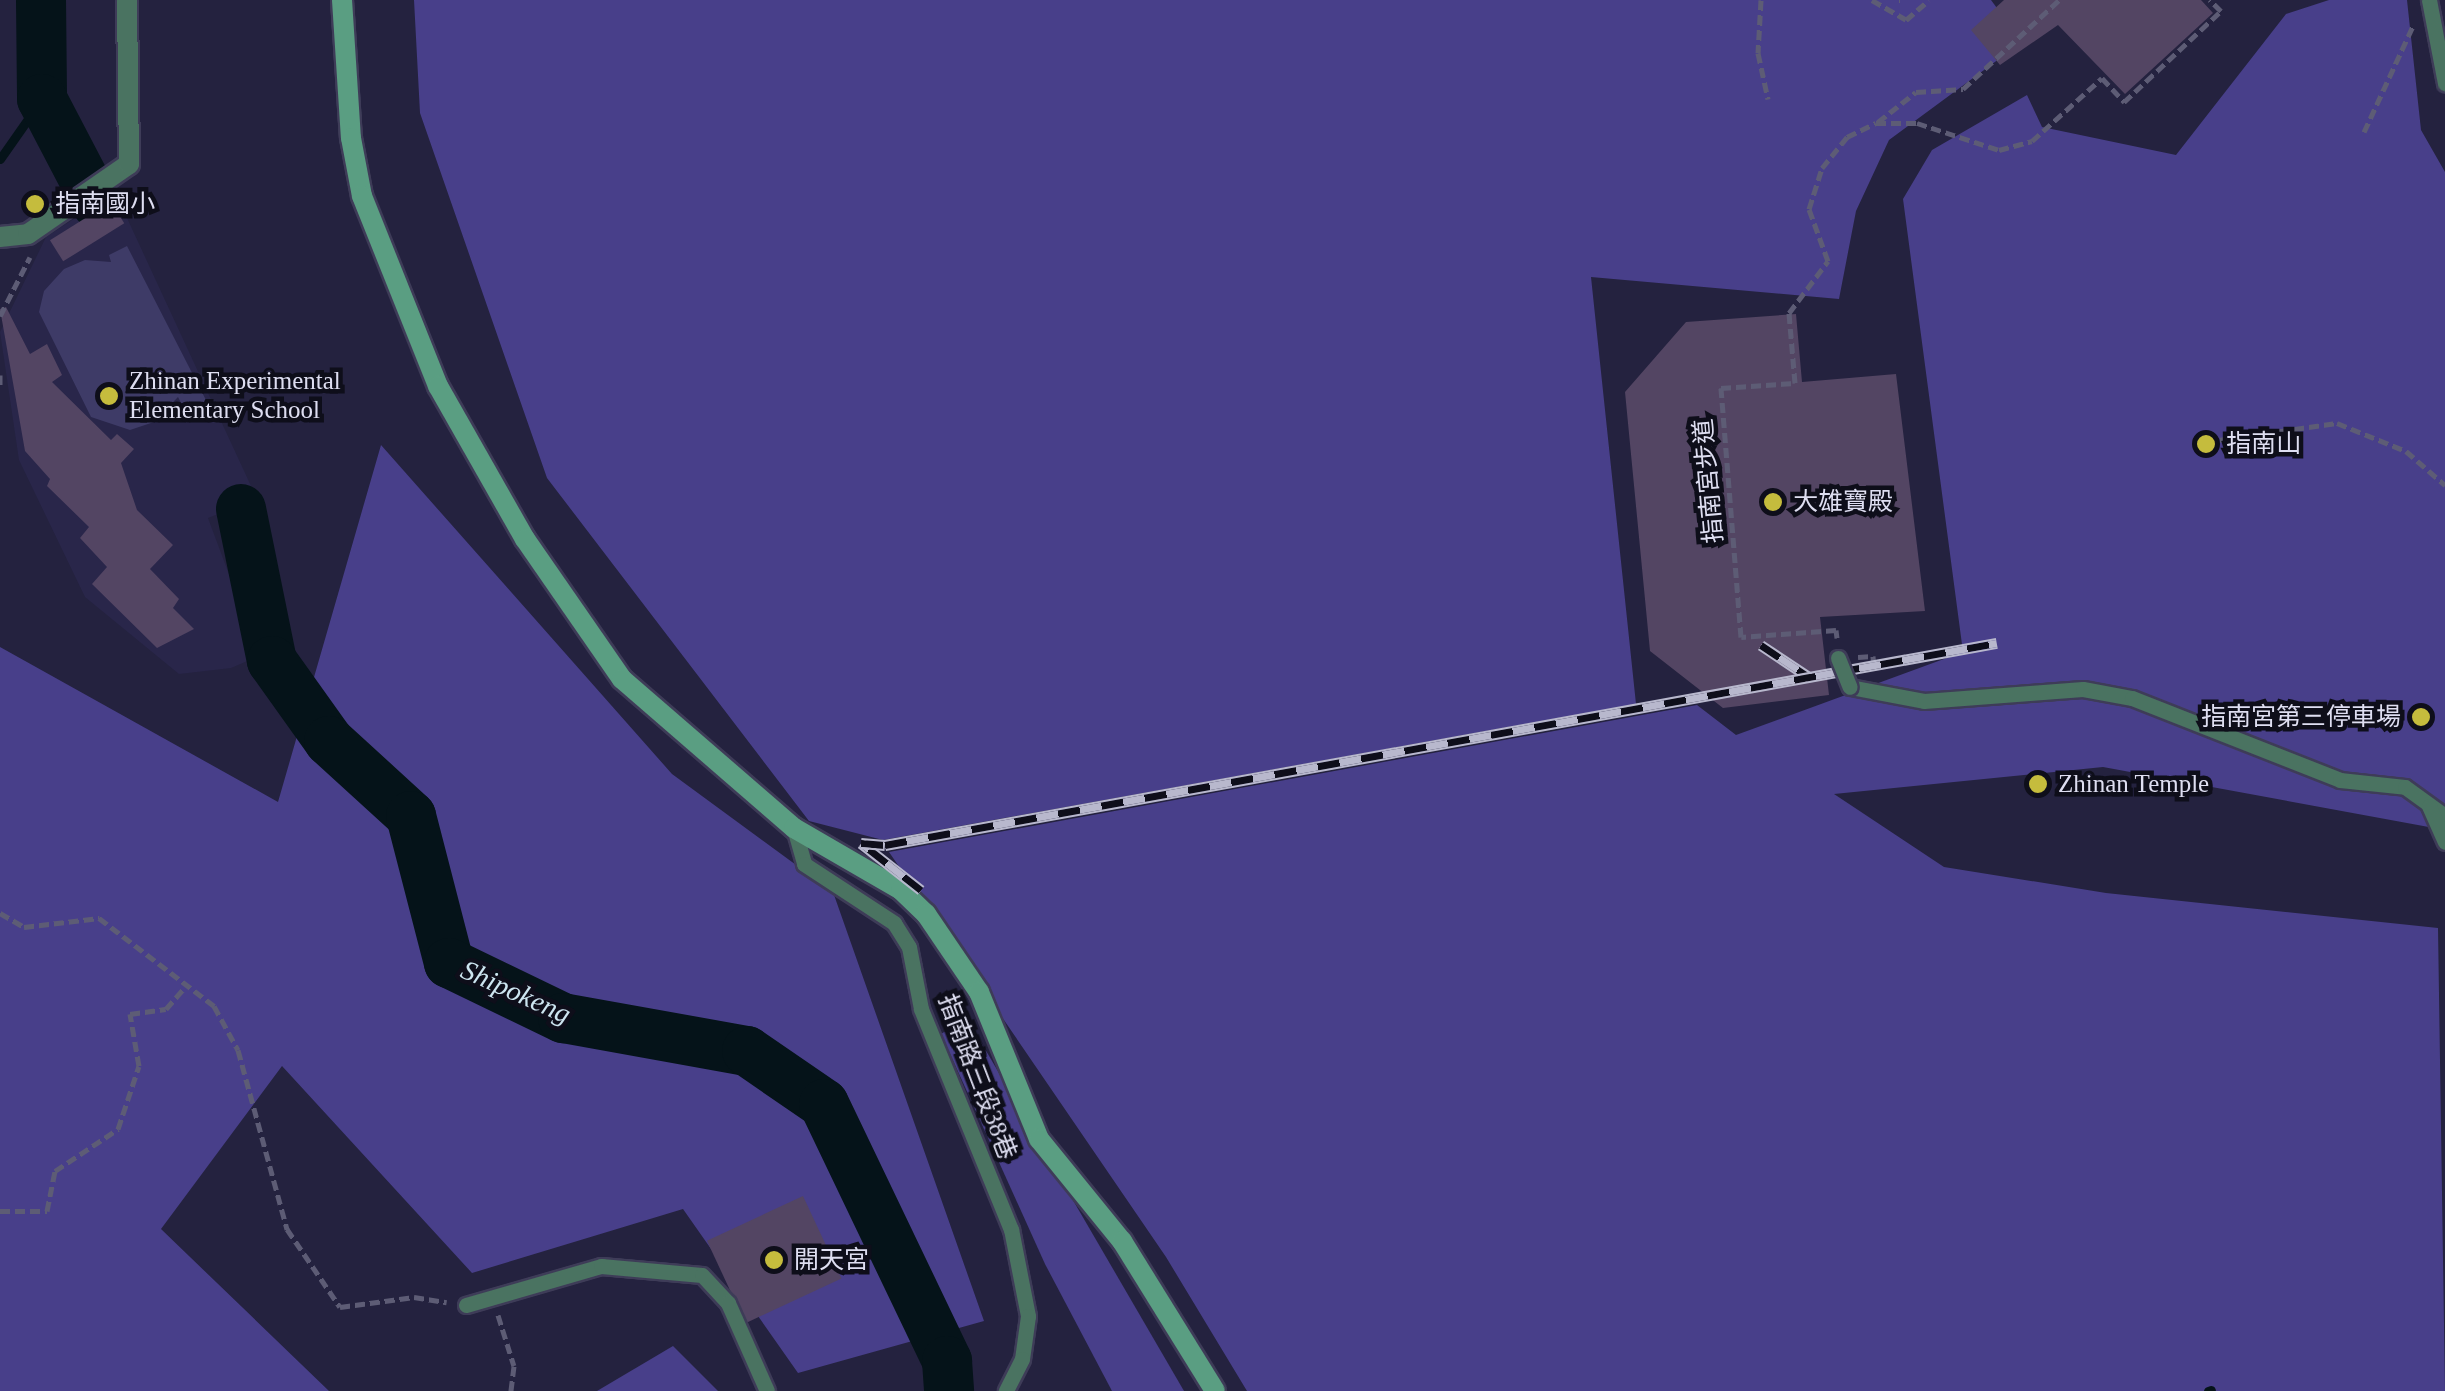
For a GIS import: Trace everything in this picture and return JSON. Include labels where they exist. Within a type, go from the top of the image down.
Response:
[{"type":"street","points":[[0,237],[34,230],[58,218],[118,174],[134,156],[126,0]]},
{"type":"street","points":[[342,0],[351,138],[362,196],[403,311],[466,440],[622,679],[794,828],[901,890],[926,914],[979,992],[1039,1139],[1122,1241],[1214,1391]]},
{"type":"lane","points":[[2424,6],[2445,83]]},
{"type":"lane","points":[[1838,658],[1850,687],[1924,701],[2084,690],[2132,698],[2340,780],[2406,787],[2426,798],[2445,816]]},
{"type":"lane","points":[[2426,798],[2445,842]]},
{"type":"lane","name":"指南路三段38巷","points":[[794,828],[804,864],[894,923],[910,947],[921,1009],[1011,1229],[1028,1316],[1022,1360],[1006,1391]]},
{"type":"lane","points":[[466,1305],[600,1266],[702,1275],[728,1303],[767,1391]]},
{"type":"path","points":[[1761,0],[1758,53],[1768,99]]},
{"type":"path","points":[[1872,0],[1906,20],[1929,0]]},
{"type":"path","name":"指南宮步道","points":[[1876,692],[1873,656],[1838,658],[1836,630],[1741,637],[1721,388],[1795,383],[1789,312],[1828,260],[1808,197],[1847,137],[1876,124],[1916,92],[1963,89],[2059,0]]},
{"type":"path","points":[[1876,124],[1917,124],[1999,150],[2032,141],[2102,78],[2124,102],[2221,11],[2210,0]]},
{"type":"path","points":[[2364,132],[2424,6]]},
{"type":"path","points":[[0,316],[30,258],[34,230]]},
{"type":"path","points":[[0,375],[0,385]]},
{"type":"path","points":[[2205,442],[2337,423],[2406,452],[2445,485]]},
{"type":"path","points":[[0,913],[24,927],[99,918],[214,1006],[238,1050],[287,1229],[340,1308],[414,1297],[466,1305]]},
{"type":"path","points":[[0,1210],[48,1211],[56,1170],[118,1129],[138,1066],[130,1014],[166,1009],[185,987]]},
{"type":"path","points":[[492,1298],[514,1366],[511,1391]]},
{"type":"shaded area","points":[[414,0],[1991,0],[2022,42],[1889,140],[1856,211],[1839,299],[1591,277],[1636,704],[883,840],[809,821],[547,478],[420,113]]},
{"type":"shaded area","points":[[2329,0],[2407,0],[2421,130],[2445,172],[2445,830],[2103,767],[1834,794],[1944,867],[2106,893],[2438,928],[2445,1391],[1247,1391],[1166,1257],[889,852],[1697,705],[1736,735],[1963,652],[1903,199],[1932,150],[2027,95],[2042,127],[2176,155],[2286,14]]},
{"type":"shaded area","name":"Zhinan Experimental Elementary School","points":[[115,192],[257,499],[208,518],[243,612],[252,659],[231,668],[179,674],[85,597],[19,460],[0,332],[46,237]]},
{"type":"shaded area","points":[[127,246],[208,404],[187,415],[178,397],[154,422],[130,430],[91,417],[39,312],[44,291],[64,269],[85,260],[111,262],[109,255]]},
{"type":"shaded area","points":[[381,445],[672,774],[833,892],[984,1321],[798,1373],[683,1209],[472,1273],[282,1066],[161,1229],[329,1391],[0,1391],[0,647],[278,802]]},
{"type":"shaded area","points":[[967,1018],[1184,1391],[1112,1391],[1045,1264],[941,1034]]},
{"type":"shaded area","points":[[673,1346],[718,1391],[597,1391]]},
{"type":"building","points":[[2004,0],[2201,0],[2213,13],[2125,94],[2058,25],[2000,65],[1971,30]]},
{"type":"building","points":[[111,202],[124,223],[63,261],[50,240]]},
{"type":"building","points":[[6,307],[30,354],[47,344],[62,375],[52,382],[111,440],[117,434],[134,449],[121,463],[137,510],[173,545],[150,569],[179,599],[173,608],[194,629],[157,648],[92,584],[107,567],[80,538],[89,527],[47,486],[50,479],[25,451],[0,309]]},
{"type":"building","name":"大雄寶殿","points":[[1796,314],[1802,382],[1896,374],[1925,611],[1820,617],[1829,695],[1723,708],[1650,651],[1625,392],[1686,322]]},
{"type":"building","name":"開天宮","points":[[803,1196],[841,1278],[745,1323],[707,1241]]},
{"type":"waterway","name":"Shipokeng","points":[[41,0],[42,99],[97,204]]},
{"type":"waterway","points":[[0,159],[42,99]]},
{"type":"waterway","name":"Shipokeng","points":[[241,509],[272,661],[329,741],[411,816],[449,963],[563,1018],[747,1051],[824,1104],[947,1361],[949,1391]]},
{"type":"railway","points":[[921,890],[861,843],[885,845],[1997,643]]},
{"type":"railway","points":[[1761,645],[1809,677]]},
{"type":"place","name":"指南國小","points":[[35,204]]},
{"type":"place","name":"Zhinan Experimental Elementary School","points":[[109,396]]},
{"type":"place","name":"指南山","points":[[2206,444]]},
{"type":"place","name":"大雄寶殿","points":[[1773,502]]},
{"type":"place","name":"指南宮第三停車場","points":[[2421,717]]},
{"type":"place","name":"Zhinan Temple","points":[[2038,784]]},
{"type":"place","name":"開天宮","points":[[774,1260]]}]
